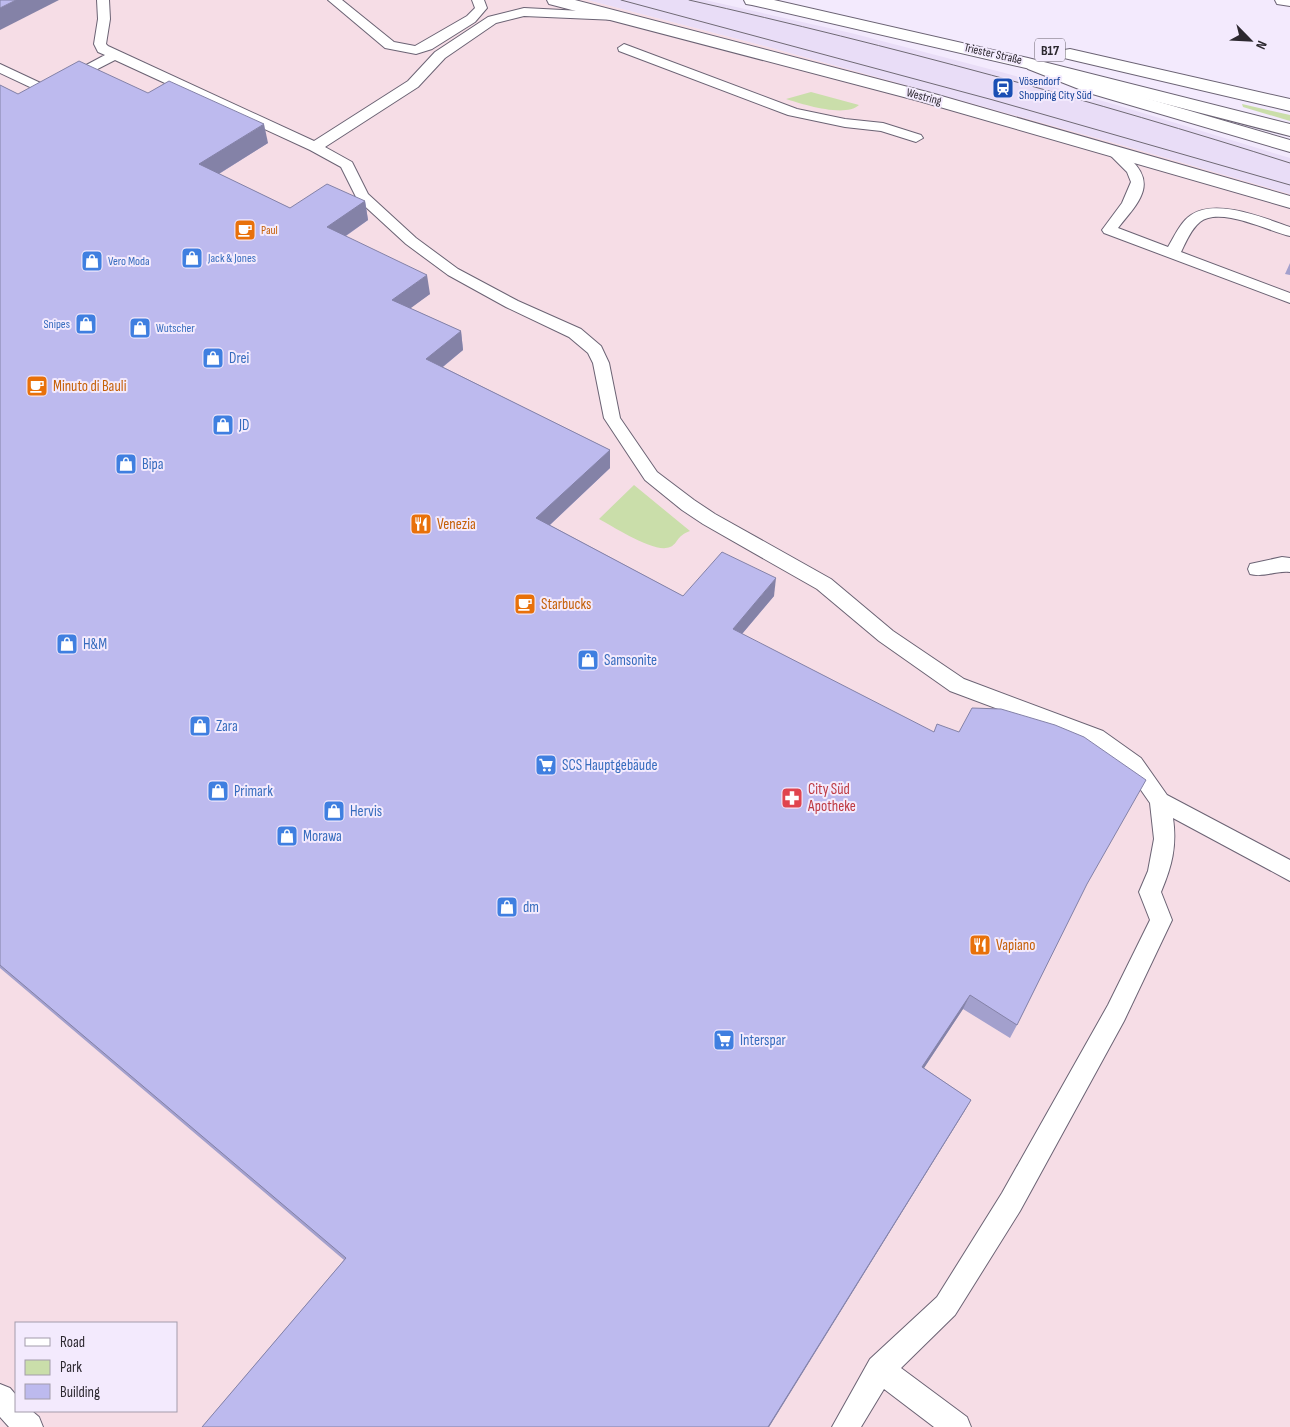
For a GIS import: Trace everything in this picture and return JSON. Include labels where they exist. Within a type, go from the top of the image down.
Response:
[{"type":"street","name":"Westring","points":[[555,0],[908,92],[1290,202]]},
{"type":"street","name":"Triester Straße","points":[[752,0],[1028,63],[1290,130]]},
{"type":"street","name":"Triester Straße","points":[[808,0],[1023,45]]},
{"type":"street","points":[[1283,0],[1290,1]]},
{"type":"street","name":"B17","points":[[1052,50],[1290,105]]},
{"type":"street","points":[[1028,63],[1095,89],[1290,146]]},
{"type":"lane","points":[[103,0],[104,19],[100,44],[103,49],[314,147],[347,165],[362,196],[411,241],[454,272],[512,304],[575,333],[595,350],[601,363],[612,418],[651,476],[673,493],[709,519],[824,584],[886,636],[957,686],[1096,737],[1134,764],[1160,801],[1290,871]]},
{"type":"lane","points":[[334,0],[390,45],[416,50],[427,46],[471,19],[481,8],[478,0]]},
{"type":"lane","points":[[314,147],[413,84],[440,55],[492,20],[524,12],[620,16]]},
{"type":"lane","points":[[624,48],[793,112],[845,123],[883,126],[916,138]]},
{"type":"lane","points":[[0,68],[47,90],[114,55]]},
{"type":"lane","points":[[1112,150],[1137,176],[1138,182],[1136,194],[1109,230],[1290,298]]},
{"type":"lane","points":[[1172,254],[1196,218],[1212,213],[1244,218],[1290,232]]},
{"type":"lane","points":[[1257,569],[1282,564],[1290,565]]},
{"type":"lane","points":[[846,1427],[880,1369],[946,1306],[1011,1202],[1116,1013],[1161,920],[1150,892],[1159,871],[1165,839],[1160,801]]},
{"type":"lane","points":[[880,1369],[957,1427]]},
{"type":"lane","points":[[0,1398],[29,1427]]},
{"type":"shaded area","points":[[0,0],[588,0],[765,46],[1122,145],[1290,194],[1290,1427],[0,1427]]},
{"type":"shaded area","points":[[588,0],[705,0],[851,33],[1001,72],[1290,158],[1290,194],[1122,145],[765,46]]},
{"type":"green space","points":[[811,92],[859,105],[852,109],[834,110],[812,107],[786,99]]},
{"type":"green space","points":[[1242,104],[1290,115],[1290,121],[1243,107]]},
{"type":"green space","points":[[634,485],[690,531],[682,535],[673,546],[655,547],[634,539],[599,519]]},
{"type":"building","points":[[0,0],[16,0],[0,8]]},
{"type":"building","name":"SCS Hauptgebäude","points":[[79,61],[148,93],[169,81],[264,124],[199,164],[290,208],[327,184],[365,201],[327,227],[427,275],[392,300],[461,331],[426,359],[610,450],[536,518],[683,596],[722,552],[776,578],[733,629],[934,732],[937,724],[959,732],[972,708],[1001,709],[1055,725],[1084,737],[1146,780],[1087,884],[1017,1025],[970,995],[922,1067],[971,1100],[768,1427],[202,1427],[346,1258],[0,965],[0,85],[18,94]]},
{"type":"tram line","points":[[621,0],[993,100],[1290,185]]},
{"type":"tram line","points":[[689,0],[841,36],[991,75],[1141,117],[1290,163]]},
{"type":"place","name":"Vösendorf Shopping City Süd","points":[[1003,88]]},
{"type":"place","name":"Paul","points":[[245,230]]},
{"type":"place","name":"Jack & Jones","points":[[192,258]]},
{"type":"place","name":"Vero Moda","points":[[92,261]]},
{"type":"place","name":"Snipes","points":[[86,324]]},
{"type":"place","name":"Wutscher","points":[[140,328]]},
{"type":"place","name":"Drei","points":[[213,358]]},
{"type":"place","name":"Minuto di Bauli","points":[[37,386]]},
{"type":"place","name":"JD","points":[[223,425]]},
{"type":"place","name":"Bipa","points":[[126,464]]},
{"type":"place","name":"Venezia","points":[[421,524]]},
{"type":"place","name":"Starbucks","points":[[525,604]]},
{"type":"place","name":"H&M","points":[[67,644]]},
{"type":"place","name":"Samsonite","points":[[588,660]]},
{"type":"place","name":"Zara","points":[[200,726]]},
{"type":"place","name":"SCS Hauptgebäude","points":[[546,765]]},
{"type":"place","name":"Primark","points":[[218,791]]},
{"type":"place","name":"City Süd Apotheke","points":[[792,798]]},
{"type":"place","name":"Hervis","points":[[334,811]]},
{"type":"place","name":"Morawa","points":[[287,836]]},
{"type":"place","name":"dm","points":[[507,907]]},
{"type":"place","name":"Vapiano","points":[[980,945]]},
{"type":"place","name":"Interspar","points":[[724,1040]]}]
